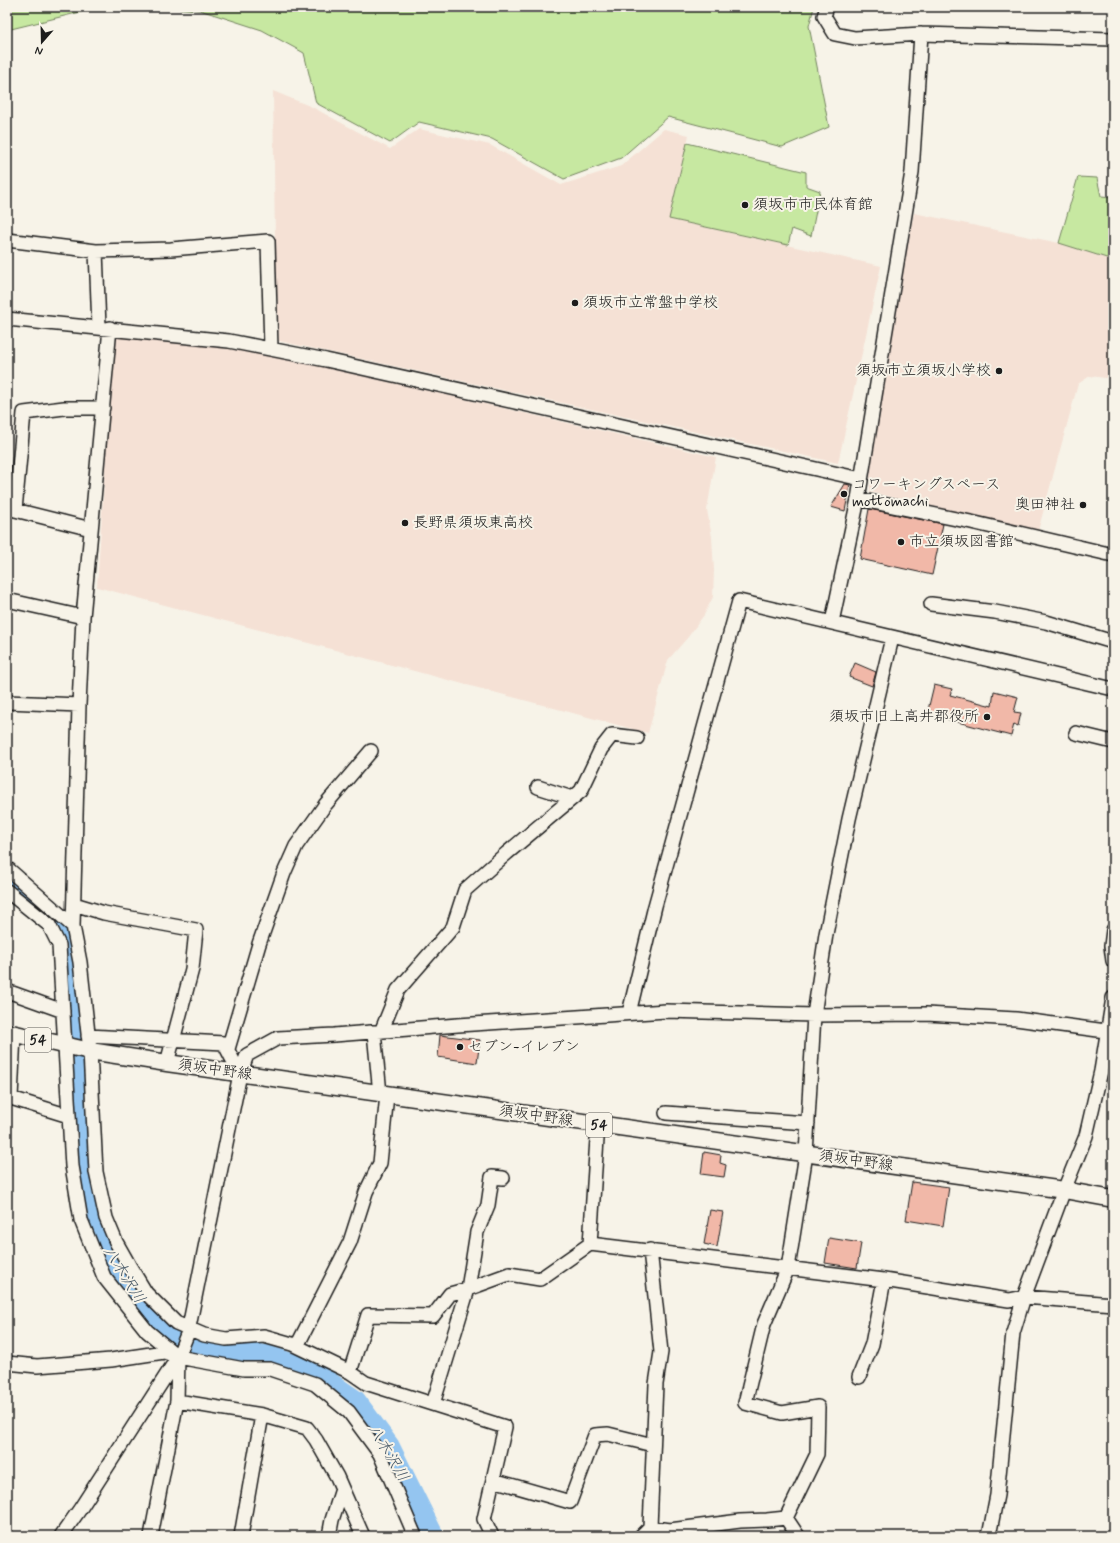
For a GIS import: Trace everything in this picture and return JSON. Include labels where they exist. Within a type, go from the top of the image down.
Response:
[{"type":"main road","name":"須坂中野線","points":[[10,1033],[67,1046],[88,1046],[168,1063],[240,1074],[1064,1190],[1113,1200]]},
{"type":"street","points":[[827,7],[824,16],[835,34],[855,38],[921,34],[1113,38]]},
{"type":"street","points":[[832,622],[858,499],[912,172],[921,34]]},
{"type":"street","points":[[7,240],[96,251],[171,249],[268,242],[271,349]]},
{"type":"street","points":[[96,251],[105,328],[103,408],[83,617],[73,926],[80,962],[88,1046],[96,1172],[106,1218],[128,1265],[146,1293],[176,1323],[188,1330],[226,1339],[264,1336],[297,1346],[350,1372],[366,1383],[505,1427],[484,1519],[492,1536]]},
{"type":"street","points":[[7,319],[229,340],[326,360],[861,479]]},
{"type":"street","points":[[91,529],[11,509],[24,413],[64,408],[103,408]]},
{"type":"street","points":[[858,499],[971,522],[1113,555]]},
{"type":"street","points":[[7,600],[83,617]]},
{"type":"street","points":[[629,1012],[655,906],[739,601],[1113,689]]},
{"type":"street","points":[[931,604],[995,612],[1046,622],[1113,642]]},
{"type":"street","points":[[786,1518],[817,1454],[818,1407],[782,1413],[745,1403],[764,1324],[788,1268],[806,1154],[814,1015],[826,934],[849,819],[892,638]]},
{"type":"street","points":[[7,702],[79,705]]},
{"type":"street","points":[[1076,734],[1113,742]]},
{"type":"street","points":[[297,1346],[350,1242],[366,1192],[380,1163],[384,1094],[378,1032],[398,990],[452,927],[465,890],[507,852],[581,791],[601,749],[612,735],[637,738]]},
{"type":"street","points":[[228,1049],[259,944],[284,873],[296,846],[325,805],[371,751]]},
{"type":"street","points":[[538,787],[572,798]]},
{"type":"street","points":[[7,868],[73,926]]},
{"type":"street","points":[[7,891],[49,925],[59,945],[63,1011],[67,1046],[72,1166],[81,1220],[104,1277],[147,1331],[179,1354]]},
{"type":"street","points":[[74,904],[104,913],[196,930],[192,969],[168,1063]]},
{"type":"street","points":[[1113,930],[1111,946],[1113,961]]},
{"type":"street","points":[[7,991],[63,1011]]},
{"type":"street","points":[[989,1536],[997,1495],[1014,1334],[1024,1297],[1086,1136],[1110,1032],[1113,998]]},
{"type":"street","points":[[61,1536],[80,1509],[179,1354],[188,1330],[240,1074],[247,1055],[278,1038],[378,1032],[629,1012],[666,1011],[814,1015],[875,1013],[934,1014],[1016,1019],[1110,1032]]},
{"type":"street","points":[[10,1033],[9,1098],[69,1116]]},
{"type":"street","points":[[88,1046],[173,1041],[224,1043],[240,1074]]},
{"type":"street","points":[[666,1114],[808,1123]]},
{"type":"street","points":[[590,1244],[598,1124]]},
{"type":"street","points":[[434,1404],[468,1289],[477,1232],[488,1205],[492,1177],[503,1178]]},
{"type":"street","points":[[350,1372],[368,1315],[433,1316],[450,1294],[509,1274],[540,1279],[590,1244],[650,1250],[884,1280],[1009,1300],[1024,1297],[1113,1304]]},
{"type":"street","points":[[650,1250],[661,1352],[656,1384],[653,1445],[645,1532],[740,1521],[786,1518]]},
{"type":"street","points":[[859,1377],[872,1344],[884,1280]]},
{"type":"street","points":[[7,1363],[38,1366],[111,1360],[164,1352],[244,1369],[270,1369],[315,1384],[349,1412],[380,1454],[415,1536]]},
{"type":"street","points":[[151,1536],[177,1401],[179,1354]]},
{"type":"street","points":[[177,1401],[262,1415],[307,1428],[316,1440],[342,1488],[363,1536]]},
{"type":"street","points":[[241,1536],[262,1415]]},
{"type":"street","points":[[493,1480],[570,1502],[595,1435],[608,1434],[653,1445]]},
{"type":"street","points":[[329,1536],[332,1520],[342,1488]]},
{"type":"street","points":[[786,1518],[798,1536]]},
{"type":"shaded area","name":"須坂市立常盤中学校","points":[[273,91],[312,107],[390,149],[419,129],[490,145],[561,185],[621,166],[664,129],[689,135],[669,219],[881,266],[838,463],[279,341],[275,242]]},
{"type":"shaded area","name":"須坂市立須坂小学校","points":[[914,213],[1059,243],[1113,260],[1113,379],[1090,376],[1078,384],[1038,531],[870,492],[870,455],[901,275]]},
{"type":"shaded area","name":"長野県須坂東高校","points":[[114,334],[268,354],[716,457],[707,510],[712,537],[714,570],[713,597],[704,615],[688,637],[668,660],[648,733],[97,587]]},
{"type":"green space","points":[[7,7],[101,7],[7,30]]},
{"type":"green space","points":[[158,7],[814,7],[809,26],[829,127],[782,147],[668,117],[621,158],[564,179],[492,139],[419,122],[390,143],[316,103],[304,53],[262,30],[200,10]]},
{"type":"green space","name":"須坂市市民体育館","points":[[687,143],[806,172],[806,186],[820,191],[811,236],[792,229],[788,245],[669,219]]},
{"type":"green space","points":[[1078,177],[1097,178],[1101,196],[1113,197],[1113,260],[1059,243]]},
{"type":"building","name":"コワーキングスペース mottomachi","points":[[845,484],[850,485],[845,511],[831,507]]},
{"type":"building","name":"市立須坂図書館","points":[[869,509],[943,524],[932,575],[860,559]]},
{"type":"building","points":[[855,663],[876,672],[872,686],[849,677]]},
{"type":"building","name":"須坂市旧上高井郡役所","points":[[934,685],[952,689],[950,695],[992,706],[994,691],[1018,697],[1014,712],[1021,713],[1018,726],[1014,724],[1011,736],[927,714]]},
{"type":"building","points":[[440,1035],[480,1040],[477,1063],[438,1057]]},
{"type":"building","points":[[704,1152],[721,1155],[720,1163],[726,1165],[724,1177],[701,1174]]},
{"type":"building","points":[[912,1182],[949,1187],[943,1226],[906,1220]]},
{"type":"building","points":[[710,1210],[723,1212],[717,1247],[704,1244]]},
{"type":"building","points":[[829,1238],[861,1243],[857,1268],[825,1263]]},
{"type":"waterway","name":"八木沢川","points":[[7,879],[61,929],[70,961],[83,1158],[88,1198],[97,1229],[111,1259],[138,1301],[165,1330],[203,1346],[266,1357],[312,1372],[354,1401],[388,1447],[432,1536]]},
{"type":"place","name":"須坂市市民体育館","points":[[745,205]]},
{"type":"place","name":"須坂市立常盤中学校","points":[[575,303]]},
{"type":"place","name":"須坂市立須坂小学校","points":[[999,371]]},
{"type":"place","name":"コワーキングスペース mottomachi","points":[[844,494]]},
{"type":"place","name":"奥田神社","points":[[1083,505]]},
{"type":"place","name":"長野県須坂東高校","points":[[405,523]]},
{"type":"place","name":"市立須坂図書館","points":[[901,542]]},
{"type":"place","name":"須坂市旧上高井郡役所","points":[[987,717]]},
{"type":"place","name":"セブン-イレブン","points":[[460,1047]]}]
